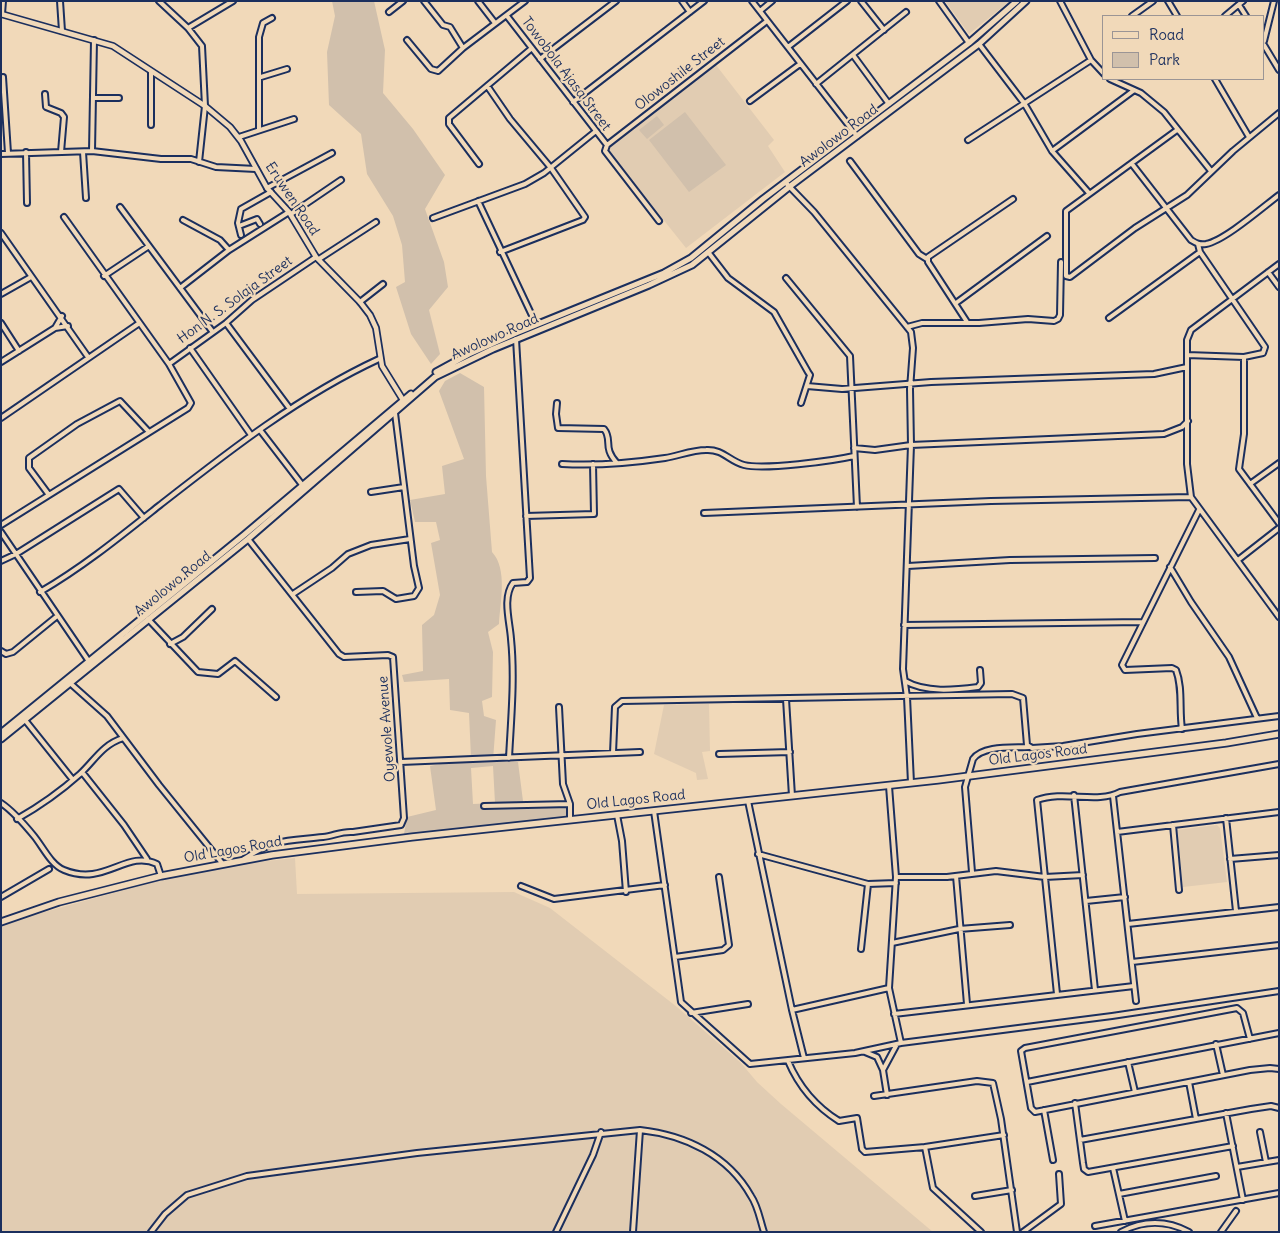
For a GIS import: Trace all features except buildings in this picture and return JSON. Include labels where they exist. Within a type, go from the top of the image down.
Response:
[{"type":"main road","name":"Awolowo Road","points":[[855,134],[889,104],[969,43],[1017,1]]},
{"type":"main road","name":"Awolowo Road","points":[[1,739],[70,683],[90,663],[303,486],[403,400],[434,376],[469,354],[536,324],[677,267],[979,44],[1026,1]]},
{"type":"main road","name":"Awolowo Road","points":[[441,372],[516,338],[680,272],[708,252],[788,185]]},
{"type":"main road","name":"Awolowo Road","points":[[1,733],[248,539],[395,413],[434,376]]},
{"type":"main road","name":"Old Lagos Road","points":[[1,922],[59,902],[162,876],[242,860],[412,837],[889,786],[1207,746],[1279,734]]},
{"type":"street","points":[[2,14],[3,1]]},
{"type":"street","points":[[60,1],[62,30]]},
{"type":"street","points":[[159,1],[188,28],[202,46],[205,106],[199,162]]},
{"type":"street","points":[[188,28],[233,1]]},
{"type":"street","points":[[389,12],[402,1]]},
{"type":"street","points":[[424,1],[443,25],[450,27],[464,48]]},
{"type":"street","points":[[478,1],[495,23]]},
{"type":"street","points":[[407,40],[434,71],[438,71],[495,23],[526,1]]},
{"type":"street","points":[[540,59],[616,1]]},
{"type":"street","points":[[682,1],[690,12]]},
{"type":"street","points":[[573,102],[704,1]]},
{"type":"street","points":[[752,1],[855,134]]},
{"type":"street","points":[[760,11],[772,1]]},
{"type":"street","points":[[788,47],[847,1]]},
{"type":"street","points":[[861,1],[884,30]]},
{"type":"street","points":[[939,1],[969,43]]},
{"type":"street","points":[[1060,1],[1091,60],[1102,72]]},
{"type":"street","points":[[1133,15],[1153,1]]},
{"type":"street","points":[[1168,1],[1176,15]]},
{"type":"street","points":[[1226,15],[1243,1]]},
{"type":"street","points":[[1265,37],[1274,1]]},
{"type":"street","points":[[1239,5],[1245,15]]},
{"type":"street","points":[[816,84],[906,12]]},
{"type":"street","name":"Eruwen Road","points":[[2,14],[113,46],[205,106],[239,137],[269,190],[290,213],[318,258],[370,315],[376,328],[379,359],[388,379],[403,400]]},
{"type":"street","name":"Towobola Ajasa Street","points":[[507,16],[607,145],[605,151],[659,221]]},
{"type":"street","points":[[259,130],[261,28],[266,20],[272,18]]},
{"type":"street","name":"Olowoshile Street","points":[[607,145],[767,21]]},
{"type":"street","points":[[92,151],[94,40]]},
{"type":"street","points":[[979,44],[1024,103],[1052,151],[1089,193]]},
{"type":"street","points":[[1265,47],[1279,70]]},
{"type":"street","points":[[479,164],[448,121],[465,102],[488,87],[532,48]]},
{"type":"street","points":[[853,55],[889,104]]},
{"type":"street","points":[[968,140],[1091,60]]},
{"type":"street","points":[[750,101],[800,64]]},
{"type":"street","points":[[261,76],[288,69]]},
{"type":"street","points":[[151,72],[151,125]]},
{"type":"street","points":[[3,77],[8,153]]},
{"type":"street","points":[[1112,80],[1145,96],[1164,112],[1211,171]]},
{"type":"street","points":[[1216,80],[1249,137]]},
{"type":"street","points":[[488,87],[506,114],[551,168],[585,217],[583,220],[500,252]]},
{"type":"street","points":[[1052,151],[1133,91]]},
{"type":"street","points":[[45,94],[46,107],[61,113],[64,117],[61,152]]},
{"type":"street","points":[[93,98],[119,98]]},
{"type":"street","points":[[1177,130],[1132,164],[1069,207],[1065,214],[1066,276],[1070,277],[1127,233],[1187,194],[1249,137],[1279,113]]},
{"type":"street","points":[[239,137],[294,119]]},
{"type":"street","points":[[433,218],[525,184],[551,168],[596,131]]},
{"type":"street","points":[[1,154],[92,151],[161,159],[191,160],[216,167],[256,169]]},
{"type":"street","points":[[26,152],[27,203]]},
{"type":"street","points":[[84,152],[86,198]]},
{"type":"street","points":[[241,235],[239,226],[241,209],[269,190],[332,153]]},
{"type":"street","points":[[850,161],[919,254],[928,259],[967,322]]},
{"type":"street","points":[[1132,164],[1191,240],[1198,244],[1207,244],[1220,237],[1279,195]]},
{"type":"street","points":[[180,288],[229,250],[253,237],[341,180]]},
{"type":"street","points":[[788,185],[814,212],[907,327],[913,339],[910,384],[911,445],[908,566],[904,625],[905,682],[911,783]]},
{"type":"street","points":[[928,259],[1013,199]]},
{"type":"street","points":[[478,201],[500,252],[536,324]]},
{"type":"street","points":[[120,207],[212,332]]},
{"type":"street","points":[[1,525],[188,408],[191,403],[169,364],[138,324],[64,217]]},
{"type":"street","points":[[184,220],[220,240],[229,250]]},
{"type":"street","points":[[239,226],[256,220],[260,224]]},
{"type":"street","name":"Hon N. S. Solaja Street","points":[[169,364],[226,322],[252,300],[376,222]]},
{"type":"street","points":[[1,233],[62,316],[88,357]]},
{"type":"street","points":[[956,304],[1047,236]]},
{"type":"street","points":[[1187,354],[1244,357],[1263,354],[1265,347],[1200,252],[1198,244]]},
{"type":"street","points":[[104,276],[149,246]]},
{"type":"street","points":[[708,252],[728,278],[774,312],[808,372],[807,386],[802,403]]},
{"type":"street","points":[[1109,318],[1200,252]]},
{"type":"street","points":[[907,327],[922,323],[1028,319],[1054,321],[1058,319],[1061,262]]},
{"type":"street","points":[[1279,264],[1230,298],[1191,330],[1187,340],[1188,464],[1191,497],[1279,617]]},
{"type":"street","points":[[1268,272],[1279,287]]},
{"type":"street","points":[[1,294],[31,276]]},
{"type":"street","points":[[786,278],[850,356],[857,507]]},
{"type":"street","points":[[360,302],[383,284]]},
{"type":"street","points":[[56,328],[62,316]]},
{"type":"street","points":[[226,322],[290,409]]},
{"type":"street","points":[[1,324],[20,351]]},
{"type":"street","points":[[1,418],[138,324]]},
{"type":"street","points":[[1,362],[56,328],[68,326]]},
{"type":"street","points":[[509,758],[512,654],[507,620],[511,586],[517,582],[527,582],[530,578],[516,338]]},
{"type":"street","points":[[190,348],[252,435]]},
{"type":"street","points":[[1244,357],[1244,434],[1239,469],[1279,523]]},
{"type":"street","points":[[40,592],[83,565],[252,435],[346,374],[379,359]]},
{"type":"street","points":[[807,386],[852,388],[1154,374],[1187,367]]},
{"type":"street","points":[[50,495],[29,468],[29,458],[77,424],[120,401],[149,432]]},
{"type":"street","points":[[557,403],[558,428],[604,429],[607,435],[608,454],[616,463]]},
{"type":"street","points":[[356,592],[383,591],[396,599],[414,596],[419,588],[410,539],[395,413]]},
{"type":"street","points":[[854,448],[875,450],[911,445],[1164,434],[1182,427],[1188,421]]},
{"type":"street","points":[[260,430],[303,486]]},
{"type":"street","points":[[562,464],[616,463],[665,458],[705,450],[721,452],[739,463],[753,466],[832,460],[854,456]]},
{"type":"street","points":[[1250,484],[1279,463]]},
{"type":"street","points":[[526,516],[594,514],[593,464]]},
{"type":"street","points":[[371,492],[404,487]]},
{"type":"street","points":[[1,561],[16,554],[119,489],[144,518]]},
{"type":"street","points":[[704,512],[909,506],[1113,497],[1191,497]]},
{"type":"street","points":[[1182,729],[1179,697],[1180,680],[1176,670],[1172,668],[1126,670],[1123,668],[1124,660],[1199,510]]},
{"type":"street","points":[[1238,560],[1279,528]]},
{"type":"street","points":[[1,532],[56,617],[90,663]]},
{"type":"street","name":"Oyewole Avenue","points":[[242,860],[276,842],[325,837],[337,833],[401,825],[404,822],[393,657],[388,655],[344,657],[339,654],[248,539]]},
{"type":"street","points":[[293,594],[332,568],[348,554],[371,545],[410,539]]},
{"type":"street","points":[[908,566],[1020,560],[1155,558]]},
{"type":"street","points":[[1170,567],[1191,602],[1229,657],[1257,718]]},
{"type":"street","points":[[170,644],[183,637],[212,609]]},
{"type":"street","points":[[1,651],[6,654],[13,652],[56,617]]},
{"type":"street","points":[[148,619],[189,665],[202,674],[218,674],[230,662],[238,663],[276,697]]},
{"type":"street","points":[[904,625],[1144,622]]},
{"type":"street","points":[[905,682],[913,686],[932,690],[978,687],[981,683],[980,670]]},
{"type":"street","points":[[70,683],[107,716],[222,863]]},
{"type":"street","points":[[613,753],[615,707],[622,702],[907,697],[1020,696],[1024,702],[1029,747]]},
{"type":"street","points":[[786,699],[792,796]]},
{"type":"street","points":[[559,707],[563,784],[570,804],[570,820]]},
{"type":"street","points":[[972,872],[965,792],[971,763],[976,755],[990,750],[1063,746],[1279,716]]},
{"type":"street","points":[[25,720],[73,780]]},
{"type":"street","points":[[17,819],[41,806],[73,780],[108,744],[123,738]]},
{"type":"street","points":[[400,762],[562,757],[640,752]]},
{"type":"street","points":[[719,754],[790,752]]},
{"type":"street","points":[[1057,994],[1037,800],[1074,795],[1091,797],[1113,796],[1120,792],[1279,764]]},
{"type":"street","points":[[82,772],[120,819],[147,859],[157,864],[162,876]]},
{"type":"street","points":[[883,1070],[899,1044],[889,988],[896,877],[889,786]]},
{"type":"street","points":[[1074,795],[1095,990]]},
{"type":"street","points":[[1113,796],[1136,1001]]},
{"type":"street","points":[[748,801],[758,854],[804,1058]]},
{"type":"street","points":[[1,803],[33,835],[55,864],[64,870],[95,876],[127,863],[147,859]]},
{"type":"street","points":[[484,806],[570,804]]},
{"type":"street","points":[[654,810],[681,1002],[750,1064],[864,1051],[899,1044],[1112,1016],[1279,991]]},
{"type":"street","points":[[1117,832],[1279,812]]},
{"type":"street","points":[[617,814],[622,841],[626,892]]},
{"type":"street","points":[[1226,818],[1236,911]]},
{"type":"street","points":[[1173,825],[1179,890]]},
{"type":"street","points":[[758,854],[868,884],[896,883]]},
{"type":"street","points":[[1230,859],[1279,855]]},
{"type":"street","points":[[1,897],[49,869]]},
{"type":"street","points":[[896,877],[956,876],[972,872],[996,871],[1044,877],[1083,875]]},
{"type":"street","points":[[956,876],[966,1004]]},
{"type":"street","points":[[675,957],[723,950],[729,945],[719,877]]},
{"type":"street","points":[[861,949],[868,884]]},
{"type":"street","points":[[521,886],[551,899],[626,892],[665,885]]},
{"type":"street","points":[[1086,901],[1124,897]]},
{"type":"street","points":[[1128,924],[1279,907]]},
{"type":"street","points":[[892,943],[959,929],[1010,925]]},
{"type":"street","points":[[1132,962],[1279,946]]},
{"type":"street","points":[[894,1014],[966,1004],[1134,986]]},
{"type":"street","points":[[792,1010],[889,988]]},
{"type":"street","points":[[691,1013],[748,1004]]},
{"type":"street","points":[[1250,1039],[1243,1013],[1237,1008],[1022,1049],[1032,1111],[1223,1075],[1270,1068],[1279,1069]]},
{"type":"street","points":[[1027,1082],[1279,1033]]},
{"type":"street","points":[[1216,1044],[1223,1075]]},
{"type":"street","points":[[864,1051],[876,1057],[883,1070],[887,1094]]},
{"type":"street","points":[[788,1061],[806,1095],[839,1121],[857,1118],[862,1149],[865,1152],[925,1147],[1004,1135]]},
{"type":"street","points":[[1128,1062],[1135,1092]]},
{"type":"street","points":[[874,1096],[990,1081],[996,1086],[1017,1232]]},
{"type":"street","points":[[1189,1082],[1196,1119]]},
{"type":"street","points":[[1075,1103],[1086,1172],[1232,1146]]},
{"type":"street","points":[[1080,1140],[1226,1113],[1271,1106],[1279,1108]]},
{"type":"street","points":[[1044,1110],[1052,1160]]},
{"type":"street","points":[[1226,1113],[1244,1200]]},
{"type":"street","points":[[633,1232],[640,1130]]},
{"type":"street","points":[[151,1232],[170,1209],[187,1195],[248,1176],[388,1156],[601,1132],[640,1130],[664,1132],[681,1138],[712,1154],[726,1164],[752,1196],[764,1232]]},
{"type":"street","points":[[556,1232],[593,1155],[601,1132]]},
{"type":"street","points":[[1260,1132],[1266,1162]]},
{"type":"street","points":[[925,1147],[933,1188],[981,1232]]},
{"type":"street","points":[[1237,1167],[1279,1160]]},
{"type":"street","points":[[1114,1168],[1125,1221]]},
{"type":"street","points":[[1024,1232],[1062,1204],[1060,1174]]},
{"type":"street","points":[[1119,1194],[1216,1176]]},
{"type":"street","points":[[975,1196],[1012,1190]]},
{"type":"street","points":[[1095,1226],[1279,1193]]},
{"type":"street","points":[[1221,1232],[1236,1212]]},
{"type":"street","points":[[1121,1232],[1134,1225],[1165,1222],[1175,1224],[1189,1232]]},
{"type":"shaded area","points":[[945,1],[1010,1],[969,34]]},
{"type":"shaded area","points":[[716,65],[774,140],[768,146],[785,172],[686,248],[607,149]]},
{"type":"shaded area","points":[[709,704],[710,751],[702,752],[708,779],[697,780],[696,773],[654,754],[664,705]]},
{"type":"shaded area","points":[[1217,825],[1220,828],[1227,882],[1183,887],[1177,830]]},
{"type":"shaded area","points":[[295,858],[297,894],[514,892],[550,908],[677,1007],[741,1063],[757,1082],[781,1104],[933,1232],[1,1232],[1,924],[164,879],[229,865]]},
{"type":"green space","points":[[332,1],[374,1],[385,50],[383,93],[413,129],[445,175],[425,209],[444,262],[448,287],[429,310],[440,354],[431,364],[411,334],[396,287],[405,282],[402,245],[393,216],[367,174],[361,134],[329,105],[327,52],[335,16]]},
{"type":"green space","points":[[685,112],[726,165],[689,192],[649,140]]},
{"type":"green space","points":[[657,116],[664,125],[647,139],[639,130]]},
{"type":"green space","points":[[460,373],[484,387],[486,476],[492,552],[497,559],[502,577],[499,624],[488,632],[493,652],[492,697],[482,701],[484,716],[496,720],[493,760],[518,762],[524,809],[568,807],[575,816],[404,834],[407,817],[436,810],[430,766],[471,758],[469,713],[450,710],[449,679],[404,682],[402,675],[423,671],[422,625],[434,615],[440,595],[431,543],[440,540],[436,522],[415,522],[410,500],[445,494],[442,466],[464,459],[439,391],[445,381]],"holes":[[[493,766],[495,803],[473,804],[471,768]]]}]
